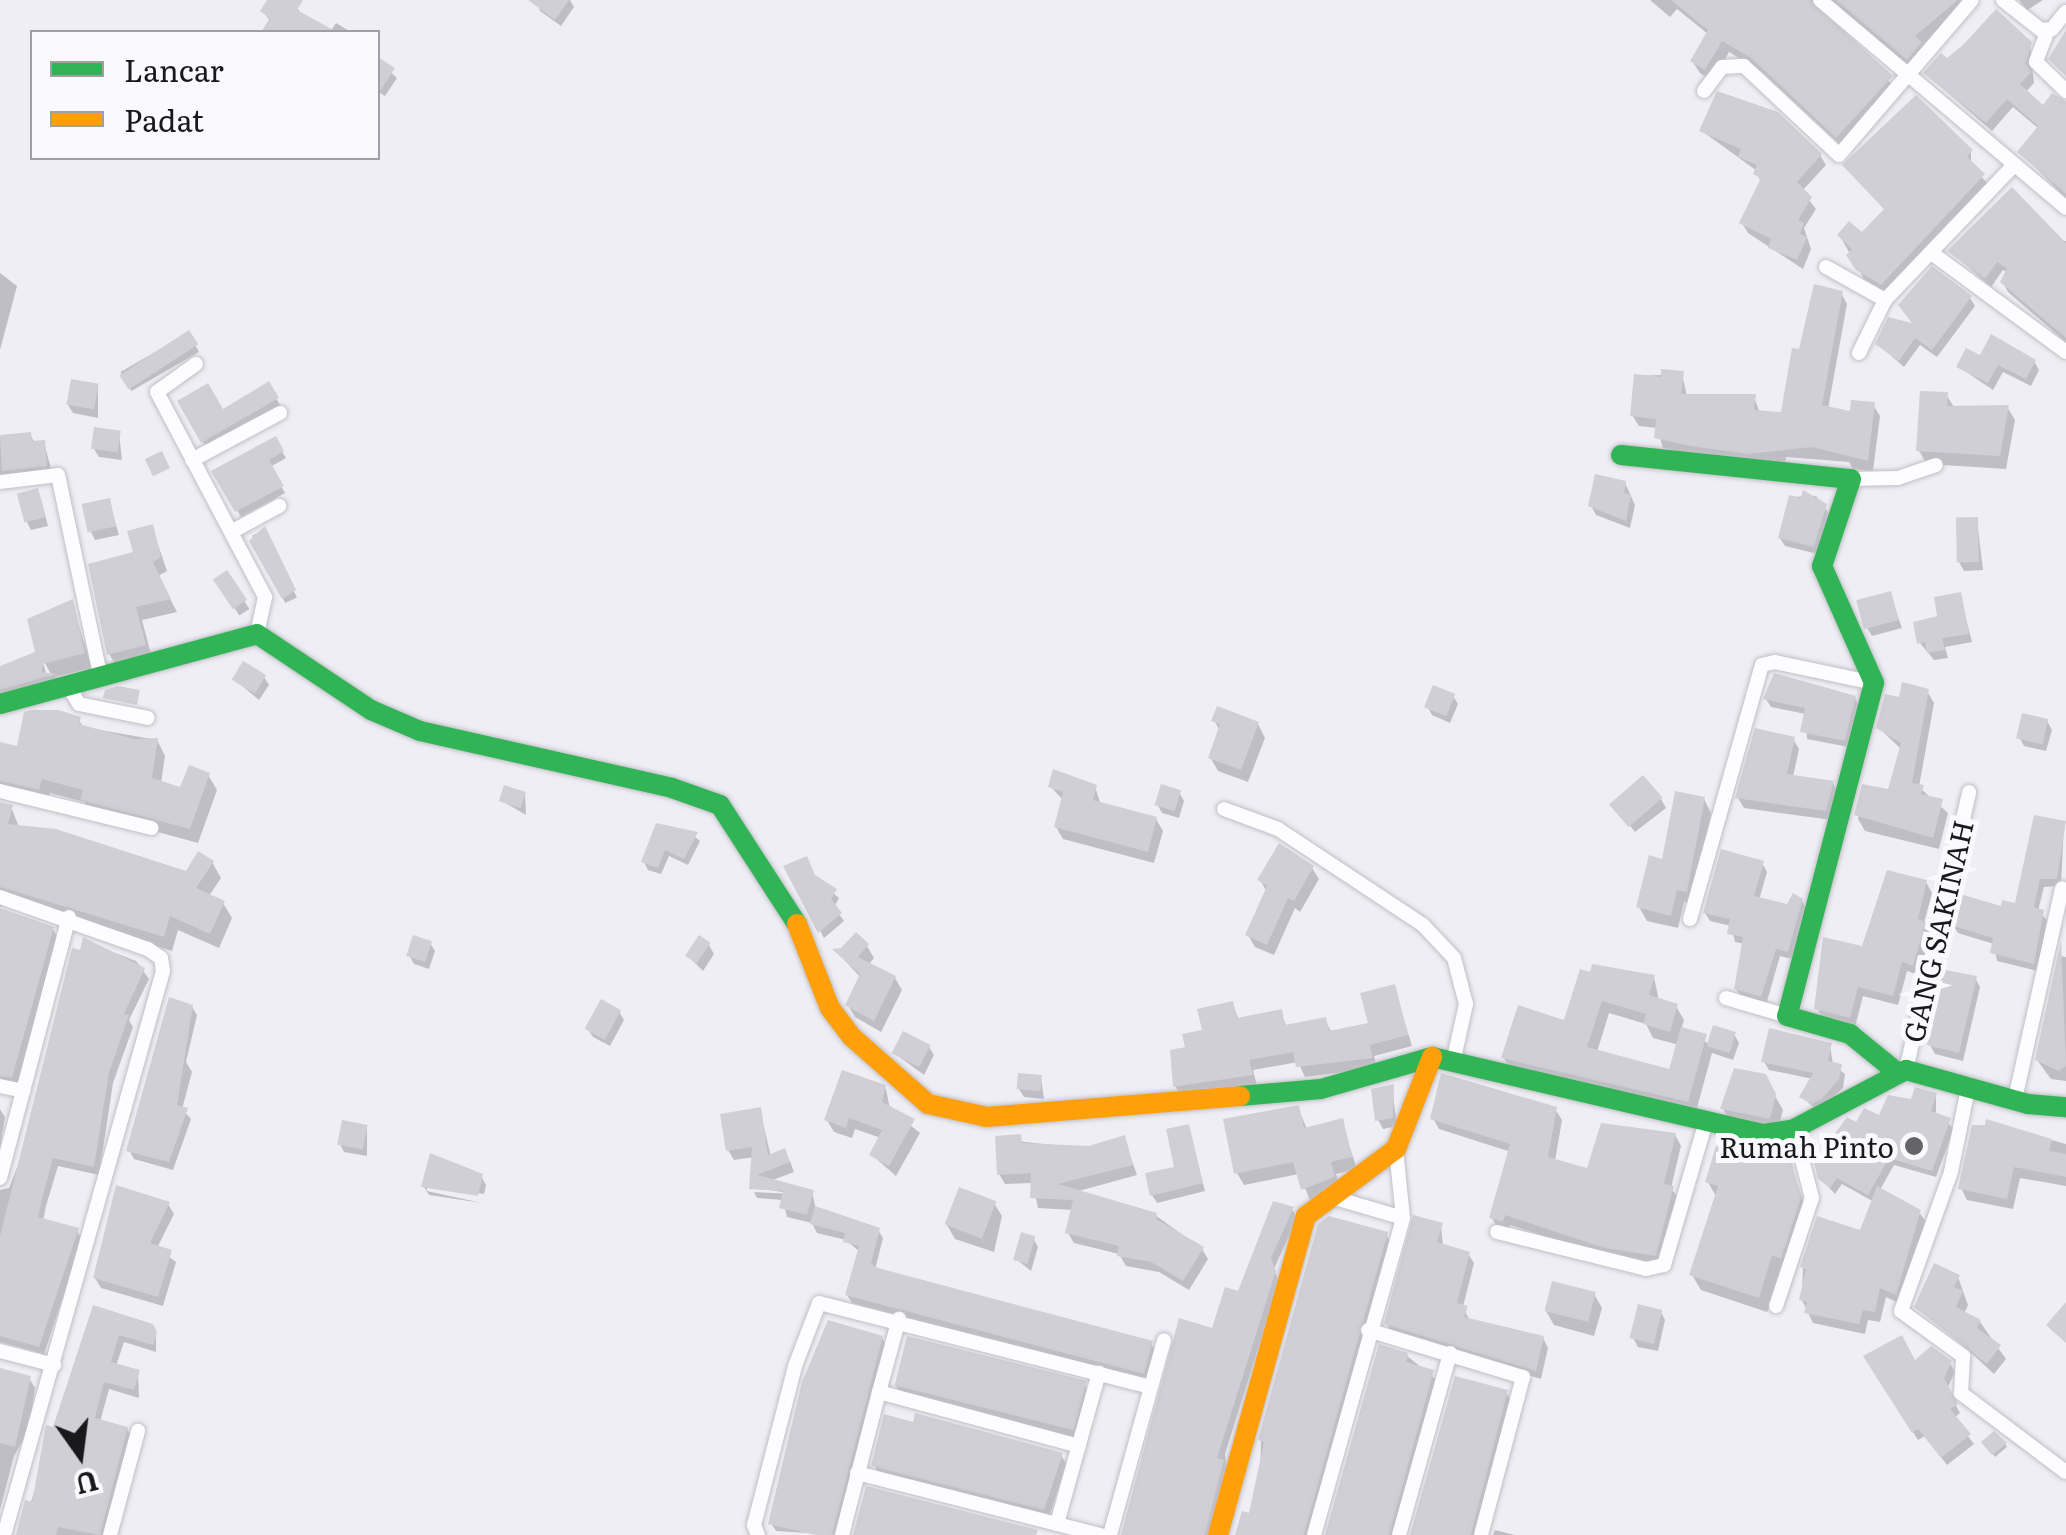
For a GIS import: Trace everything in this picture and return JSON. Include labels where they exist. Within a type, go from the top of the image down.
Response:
[{"type":"street","points":[[1820,0],[2066,208]]},
{"type":"street","points":[[1704,91],[1722,67],[1744,66],[1839,155],[1910,78],[1972,0]]},
{"type":"street","points":[[2003,0],[2036,28],[2048,30]]},
{"type":"street","points":[[2066,12],[2048,30],[2036,62],[2066,91]]},
{"type":"street","points":[[1859,353],[1885,300],[2014,165]]},
{"type":"street","points":[[1933,254],[2066,352]]},
{"type":"street","points":[[1826,267],[1885,300]]},
{"type":"street","points":[[196,364],[156,392],[267,603],[256,634]]},
{"type":"street","points":[[192,460],[280,413]]},
{"type":"street","points":[[1622,455],[1851,479],[1898,478],[1936,464]]},
{"type":"street","points":[[0,482],[58,476],[100,674]]},
{"type":"street","points":[[1786,1016],[1874,683],[1822,566],[1851,479]]},
{"type":"street","points":[[230,532],[279,506]]},
{"type":"street","points":[[0,704],[256,634],[285,646],[371,710],[420,731],[558,760],[720,805],[800,927],[830,1008],[852,1037],[928,1104],[987,1117],[1321,1089],[1432,1057],[1454,1058],[1764,1134],[1794,1129],[1902,1072]]},
{"type":"street","points":[[1690,919],[1762,665],[1775,662],[1874,683]]},
{"type":"street","points":[[67,684],[79,704],[148,718]]},
{"type":"street","points":[[0,791],[152,828]]},
{"type":"street","name":"GANG SAKINAH","points":[[1902,1072],[1968,792]]},
{"type":"street","points":[[1224,809],[1278,829],[1423,925],[1454,958],[1466,1004],[1454,1058]]},
{"type":"street","points":[[2015,1099],[2062,888]]},
{"type":"street","points":[[0,897],[69,917],[148,949],[161,958],[163,972],[4,1535]]},
{"type":"street","points":[[0,1178],[69,917]]},
{"type":"street","points":[[1726,998],[1850,1034],[1902,1072],[2066,1107]]},
{"type":"street","points":[[1314,1535],[1402,1218],[1396,1149],[1432,1057]]},
{"type":"street","points":[[1969,1084],[1950,1172],[1900,1310],[1963,1356],[1964,1396],[2066,1472]]},
{"type":"street","points":[[0,1086],[23,1092]]},
{"type":"street","points":[[1497,1232],[1646,1269],[1664,1265],[1706,1121]]},
{"type":"street","points":[[1776,1306],[1812,1198],[1794,1129]]},
{"type":"street","points":[[1218,1535],[1300,1232],[1327,1196],[1396,1149]]},
{"type":"street","points":[[1327,1196],[1402,1218]]},
{"type":"street","points":[[758,1535],[754,1525],[812,1308],[827,1301],[1152,1387]]},
{"type":"street","points":[[842,1535],[899,1319]]},
{"type":"street","points":[[1368,1330],[1516,1371],[1524,1382],[1481,1535]]},
{"type":"street","points":[[1110,1535],[1164,1340]]},
{"type":"street","points":[[0,1351],[54,1365]]},
{"type":"street","points":[[1399,1535],[1450,1353]]},
{"type":"street","points":[[1057,1524],[1099,1373]]},
{"type":"street","points":[[879,1392],[1079,1446]]},
{"type":"street","points":[[110,1535],[138,1431]]},
{"type":"street","points":[[857,1473],[1101,1535]]},
{"type":"building","points":[[267,0],[303,0],[297,10],[333,30],[262,30],[270,18],[260,11]]},
{"type":"building","points":[[528,0],[569,0],[555,20]]},
{"type":"building","points":[[1671,0],[1810,0],[1893,76],[1836,138],[1751,58],[1722,41],[1705,70],[1690,61],[1708,30]]},
{"type":"building","points":[[1836,0],[1958,0],[1915,36],[1922,42],[1907,60]]},
{"type":"building","points":[[1996,9],[2032,42],[2026,63],[2031,72],[2020,84],[2043,105],[2052,93],[2066,101],[2066,194],[2017,152],[2038,126],[2007,99],[1986,123],[1923,73],[1941,53],[1947,58],[1963,45]]},
{"type":"building","points":[[2066,30],[2066,76],[2048,59]]},
{"type":"building","points":[[380,58],[395,68],[380,91]]},
{"type":"building","points":[[1717,91],[1778,112],[1822,154],[1797,182],[1812,197],[1798,220],[1804,223],[1800,234],[1807,237],[1797,260],[1768,248],[1771,239],[1739,223],[1761,178],[1753,174],[1757,165],[1738,157],[1741,149],[1699,131]]},
{"type":"building","points":[[1916,95],[1973,150],[1967,157],[1985,174],[1881,285],[1856,270],[1846,255],[1852,249],[1837,235],[1849,221],[1862,232],[1884,209],[1842,165]]},
{"type":"building","points":[[2012,187],[2066,243],[2066,338],[2000,282],[2007,268],[1997,262],[1985,279],[1947,251]]},
{"type":"building","points":[[1932,266],[1972,296],[1932,350],[1915,338],[1899,361],[1875,344],[1888,317],[1912,323],[1898,305]]},
{"type":"building","points":[[1814,284],[1843,291],[1822,405],[1850,411],[1851,400],[1875,402],[1868,461],[1812,447],[1748,454],[1690,446],[1654,438],[1656,419],[1630,416],[1634,374],[1661,377],[1661,369],[1684,371],[1681,394],[1756,394],[1754,410],[1781,412],[1792,348],[1799,349]]},
{"type":"building","points":[[189,330],[198,344],[129,389],[119,375]]},
{"type":"building","points":[[1991,334],[2036,360],[2026,379],[1998,365],[1988,383],[1956,367],[1966,348],[1980,355]]},
{"type":"building","points":[[71,379],[99,384],[94,409],[66,405]]},
{"type":"building","points":[[269,381],[279,398],[201,443],[177,401],[208,383],[223,409]]},
{"type":"building","points":[[1920,391],[1948,392],[1947,406],[2009,405],[2000,456],[1916,451]]},
{"type":"building","points":[[94,427],[121,431],[118,453],[91,449]]},
{"type":"building","points":[[31,432],[32,441],[45,440],[47,466],[2,471],[0,435]]},
{"type":"building","points":[[276,436],[284,451],[269,460],[284,486],[235,512],[211,471]]},
{"type":"building","points":[[162,451],[170,468],[153,476],[145,459]]},
{"type":"building","points":[[1595,474],[1626,481],[1624,493],[1631,495],[1626,521],[1588,506]]},
{"type":"building","points":[[38,488],[46,517],[25,523],[17,494]]},
{"type":"building","points":[[1803,490],[1827,504],[1814,547],[1778,538],[1789,495],[1801,498]]},
{"type":"building","points":[[110,498],[116,526],[88,532],[82,504]]},
{"type":"building","points":[[1956,517],[1978,517],[1979,562],[1957,562]]},
{"type":"building","points":[[153,524],[161,557],[153,562],[171,599],[136,607],[146,645],[107,655],[88,564],[133,552],[127,531]]},
{"type":"building","points":[[265,526],[296,590],[282,599],[249,541]]},
{"type":"building","points":[[227,570],[247,600],[233,609],[213,580]]},
{"type":"building","points":[[1891,591],[1899,620],[1864,629],[1856,600]]},
{"type":"building","points":[[1961,592],[1969,634],[1942,638],[1945,650],[1927,653],[1925,642],[1917,644],[1913,622],[1937,616],[1934,597]]},
{"type":"building","points":[[73,599],[85,653],[43,664],[42,672],[56,674],[0,690],[0,666],[35,652],[27,619]]},
{"type":"building","points":[[243,661],[266,675],[255,694],[232,680]]},
{"type":"building","points":[[1774,673],[1856,696],[1845,741],[1800,732],[1805,708],[1763,699]]},
{"type":"building","points":[[1902,682],[1929,689],[1912,783],[1924,785],[1921,794],[1943,799],[1933,838],[1854,815],[1862,784],[1888,789],[1901,743],[1876,728],[1885,694],[1899,697]]},
{"type":"building","points":[[1433,685],[1455,694],[1446,716],[1424,707]]},
{"type":"building","points":[[118,686],[140,690],[137,705],[103,698],[105,690]]},
{"type":"building","points":[[1217,706],[1259,722],[1241,770],[1208,758],[1220,724],[1211,721]]},
{"type":"building","points":[[58,710],[81,717],[79,724],[134,739],[158,738],[152,778],[180,787],[189,765],[210,773],[190,829],[80,800],[83,790],[42,779],[39,790],[0,781],[0,742],[17,746],[24,712]]},
{"type":"building","points":[[2022,713],[2048,719],[2042,744],[2016,738]]},
{"type":"building","points":[[1755,728],[1795,737],[1787,774],[1834,781],[1826,811],[1735,798]]},
{"type":"building","points":[[1053,769],[1097,785],[1093,800],[1157,817],[1148,852],[1054,827],[1063,792],[1048,787]]},
{"type":"building","points":[[1643,775],[1663,798],[1629,827],[1609,805]]},
{"type":"building","points":[[1161,784],[1181,790],[1175,811],[1155,805]]},
{"type":"building","points":[[504,785],[526,792],[521,808],[499,801]]},
{"type":"building","points":[[1675,791],[1705,797],[1687,892],[1677,890],[1671,916],[1636,907],[1649,855],[1662,859]]},
{"type":"building","points":[[0,802],[13,805],[8,824],[56,829],[186,871],[198,851],[214,861],[196,888],[225,901],[210,934],[170,916],[164,937],[0,887]]},
{"type":"building","points":[[2034,815],[2066,821],[2057,879],[2040,879],[2034,907],[2044,910],[2034,964],[1990,953],[1993,938],[1950,925],[1960,894],[2001,906],[2002,900],[2015,903]]},
{"type":"building","points":[[656,823],[698,832],[684,859],[665,850],[658,868],[641,862]]},
{"type":"building","points":[[1279,843],[1314,866],[1294,901],[1288,898],[1267,945],[1245,935],[1267,886],[1257,880]]},
{"type":"building","points":[[1721,849],[1764,861],[1754,896],[1787,904],[1793,893],[1803,899],[1788,952],[1776,949],[1761,997],[1734,989],[1743,937],[1727,934],[1730,919],[1703,913]]},
{"type":"building","points":[[807,856],[815,875],[837,889],[831,899],[842,913],[818,933],[783,866]]},
{"type":"building","points":[[1887,870],[1927,880],[1918,919],[1926,922],[1913,966],[1902,962],[1893,996],[1858,987],[1850,1018],[1814,1009],[1823,937],[1862,946]]},
{"type":"building","points":[[0,908],[54,927],[12,1078],[0,1076]]},
{"type":"building","points":[[856,932],[869,944],[858,957],[896,976],[874,1021],[845,1005],[860,974],[832,949],[841,948]]},
{"type":"building","points":[[413,935],[432,941],[425,962],[406,956]]},
{"type":"building","points":[[699,935],[711,943],[697,964],[685,956]]},
{"type":"building","points":[[83,937],[145,968],[124,1014],[129,1015],[109,1073],[94,1167],[53,1158],[38,1217],[79,1228],[39,1347],[0,1336],[0,1236],[72,948],[80,950]]},
{"type":"building","points":[[2061,941],[2066,1066],[2059,1071],[2035,1060]]},
{"type":"building","points":[[1592,964],[1655,975],[1649,995],[1678,1004],[1670,1032],[1643,1024],[1646,1014],[1602,1001],[1587,1047],[1669,1069],[1681,1027],[1707,1034],[1688,1102],[1501,1058],[1518,1005],[1564,1020],[1580,969],[1590,972]]},
{"type":"building","points":[[1940,969],[1977,976],[1959,1053],[1927,1045]]},
{"type":"building","points":[[1395,984],[1408,1035],[1370,1045],[1373,1058],[1296,1067],[1293,1052],[1249,1060],[1253,1075],[1173,1087],[1170,1050],[1185,1047],[1182,1034],[1202,1030],[1197,1009],[1233,1001],[1237,1018],[1282,1009],[1285,1025],[1326,1017],[1329,1031],[1368,1023],[1360,993]]},
{"type":"building","points":[[169,997],[193,1005],[177,1105],[188,1108],[169,1162],[126,1151]]},
{"type":"building","points":[[601,999],[621,1010],[605,1040],[585,1029]]},
{"type":"building","points":[[1713,1025],[1736,1032],[1730,1053],[1707,1046]]},
{"type":"building","points":[[1769,1028],[1832,1043],[1828,1061],[1842,1064],[1839,1079],[1822,1099],[1812,1104],[1799,1097],[1813,1073],[1761,1062]]},
{"type":"building","points":[[903,1031],[931,1045],[919,1067],[892,1053]]},
{"type":"building","points":[[1734,1068],[1766,1074],[1776,1094],[1770,1119],[1720,1109]]},
{"type":"building","points":[[842,1070],[886,1085],[882,1102],[915,1119],[889,1166],[869,1155],[882,1130],[849,1118],[846,1128],[824,1120]]},
{"type":"building","points":[[1018,1073],[1042,1075],[1041,1091],[1017,1089]]},
{"type":"building","points":[[1441,1073],[1557,1107],[1548,1157],[1587,1168],[1601,1123],[1676,1133],[1664,1184],[1674,1186],[1656,1256],[1604,1248],[1505,1215],[1503,1222],[1489,1218],[1510,1144],[1430,1119]]},
{"type":"building","points":[[1394,1084],[1393,1118],[1375,1121],[1371,1089]]},
{"type":"building","points":[[1915,1087],[1937,1093],[1931,1111],[1951,1118],[1932,1171],[1889,1158],[1868,1195],[1837,1178],[1830,1188],[1818,1179],[1814,1162],[1847,1117],[1856,1122],[1864,1108],[1879,1115],[1888,1095],[1911,1099]]},
{"type":"building","points":[[1299,1105],[1304,1128],[1343,1118],[1352,1157],[1331,1162],[1335,1177],[1301,1190],[1293,1162],[1234,1174],[1223,1119]]},
{"type":"building","points":[[761,1107],[768,1155],[785,1148],[790,1162],[757,1175],[814,1190],[807,1215],[779,1208],[783,1191],[749,1189],[752,1147],[726,1151],[720,1114]]},
{"type":"building","points":[[1986,1119],[2052,1139],[2049,1151],[2066,1154],[2066,1177],[2014,1167],[2007,1199],[1958,1189],[1972,1125],[1985,1125]]},
{"type":"building","points":[[342,1120],[368,1125],[363,1150],[337,1145]]},
{"type":"building","points":[[1189,1124],[1203,1183],[1150,1196],[1145,1173],[1174,1167],[1166,1129]]},
{"type":"building","points":[[1021,1134],[1022,1143],[1089,1146],[1125,1135],[1133,1165],[1058,1184],[1157,1213],[1156,1219],[1204,1247],[1183,1281],[1151,1262],[1117,1256],[1119,1246],[1065,1233],[1073,1200],[1030,1198],[1031,1173],[997,1175],[995,1136]]},
{"type":"building","points":[[1716,1146],[1762,1160],[1766,1148],[1790,1155],[1801,1198],[1781,1259],[1772,1255],[1759,1298],[1689,1275],[1718,1186],[1705,1182]]},
{"type":"building","points":[[430,1153],[483,1174],[478,1196],[421,1187]]},
{"type":"building","points":[[116,1185],[170,1202],[150,1243],[172,1250],[158,1297],[93,1278]]},
{"type":"building","points":[[1877,1186],[1921,1210],[1896,1295],[1880,1288],[1875,1312],[1863,1310],[1859,1324],[1804,1313],[1807,1302],[1799,1300],[1806,1269],[1800,1267],[1817,1216],[1860,1230]]},
{"type":"building","points":[[959,1187],[996,1201],[982,1239],[945,1224]]},
{"type":"building","points":[[1273,1201],[1294,1207],[1271,1258],[1276,1271],[1217,1458],[1224,1460],[1205,1535],[1121,1535],[1179,1318],[1212,1328],[1225,1287],[1238,1291]]},
{"type":"building","points":[[815,1206],[880,1228],[871,1264],[878,1268],[1153,1341],[1144,1374],[845,1295],[859,1246],[843,1242],[845,1233],[810,1224]]},
{"type":"building","points":[[1413,1215],[1443,1223],[1437,1242],[1470,1252],[1457,1303],[1468,1306],[1464,1317],[1544,1336],[1536,1371],[1384,1324]]},
{"type":"building","points":[[1329,1216],[1388,1232],[1304,1535],[1235,1535],[1242,1511],[1249,1513],[1264,1442],[1258,1440],[1318,1224]]},
{"type":"building","points":[[1021,1232],[1035,1236],[1027,1264],[1013,1260]]},
{"type":"building","points":[[1934,1263],[1960,1275],[1954,1287],[1963,1291],[1956,1307],[1981,1320],[1977,1328],[2001,1345],[1987,1364],[1914,1307]]},
{"type":"building","points":[[1552,1281],[1596,1292],[1588,1322],[1545,1311]]},
{"type":"building","points":[[2066,1302],[2066,1343],[2046,1325]]},
{"type":"building","points":[[1638,1304],[1662,1310],[1654,1344],[1630,1338]]},
{"type":"building","points":[[93,1305],[153,1324],[157,1332],[153,1345],[119,1335],[111,1362],[140,1370],[134,1390],[104,1382],[95,1418],[128,1427],[100,1535],[58,1527],[56,1535],[16,1535],[25,1500],[32,1502],[46,1425],[53,1427]]},
{"type":"building","points":[[828,1320],[883,1336],[832,1535],[816,1535],[768,1524],[802,1382]]},
{"type":"building","points":[[1902,1335],[1915,1360],[1931,1346],[1952,1361],[1944,1378],[1958,1404],[1950,1409],[1971,1434],[1941,1458],[1918,1429],[1912,1433],[1863,1356]]},
{"type":"building","points":[[907,1336],[1087,1381],[1074,1430],[895,1385]]},
{"type":"building","points":[[1379,1344],[1408,1353],[1406,1362],[1434,1370],[1389,1535],[1325,1535]]},
{"type":"building","points":[[0,1368],[31,1376],[15,1447],[0,1443]]},
{"type":"building","points":[[1455,1376],[1508,1390],[1471,1535],[1410,1535]]},
{"type":"building","points":[[915,1413],[1063,1453],[1044,1510],[871,1466],[884,1414],[913,1422]]},
{"type":"building","points":[[1994,1431],[2007,1443],[1992,1455],[1981,1442]]},
{"type":"building","points":[[866,1486],[1038,1530],[1036,1535],[853,1535]]},
{"type":"traffic: fast","points":[[1621,455],[1851,479],[1822,566],[1874,683],[1787,1016],[1850,1034],[1898,1073]]},
{"type":"traffic: fast","points":[[0,704],[257,634],[371,710],[420,731],[672,788],[720,805],[797,924]]},
{"type":"traffic: fast","points":[[1240,1096],[1321,1089],[1432,1057],[1764,1134],[1794,1129],[1906,1070],[2028,1104],[2066,1107]]},
{"type":"traffic: slow","points":[[797,924],[830,1008],[852,1037],[928,1104],[987,1117],[1240,1096]]},
{"type":"traffic: slow","points":[[1218,1535],[1306,1216],[1396,1149],[1432,1057]]},
{"type":"place","name":"Rumah Pinto","points":[[1914,1146]]}]
